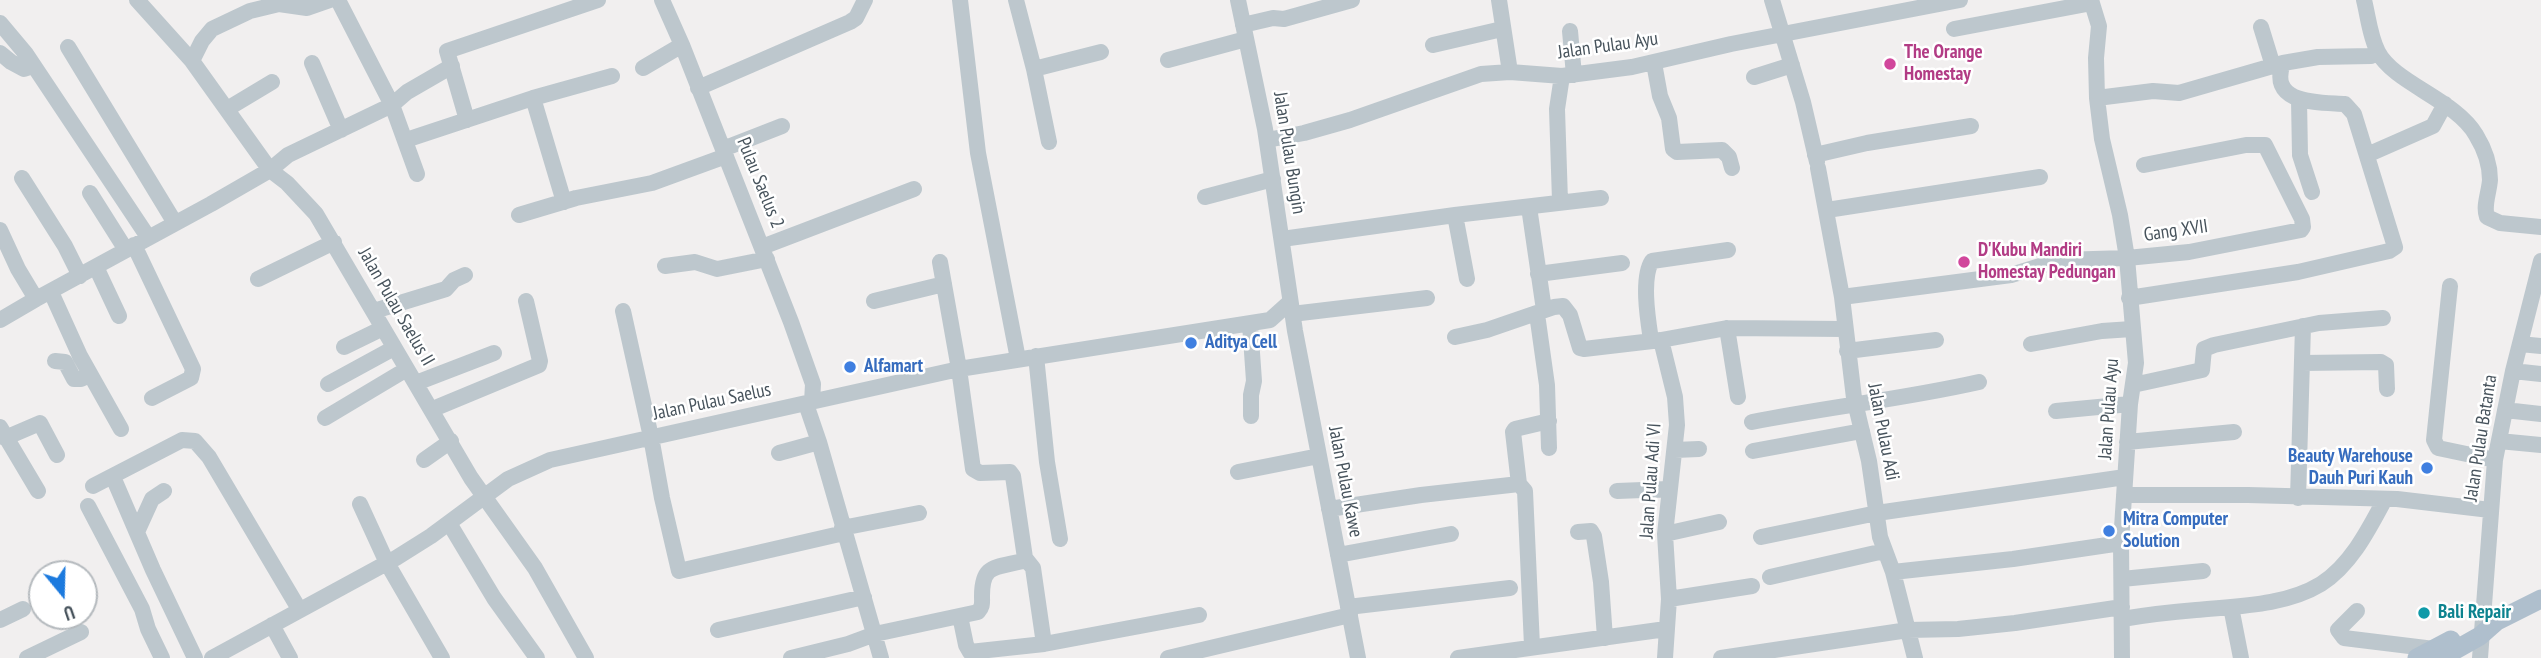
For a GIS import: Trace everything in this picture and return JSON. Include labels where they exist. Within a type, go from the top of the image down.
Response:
[{"type":"main road","points":[[2431,655],[2541,599]]},
{"type":"street","name":"Jalan Pulau Saelus II","points":[[137,0],[192,61],[270,170],[305,201],[334,242],[471,478],[535,568],[586,658]]},
{"type":"street","points":[[467,120],[447,54],[449,50],[598,0]]},
{"type":"street","name":"Pulau Saelus 2","points":[[662,0],[725,152],[813,384],[829,398]]},
{"type":"street","points":[[698,88],[850,22],[856,18],[864,0]]},
{"type":"street","points":[[960,0],[978,153],[1018,359]]},
{"type":"street","points":[[1016,0],[1049,142]]},
{"type":"street","name":"Jalan Pulau Bungin","points":[[1238,0],[1267,140],[1291,308]]},
{"type":"street","points":[[1168,60],[1245,32],[1273,18],[1284,19],[1352,0]]},
{"type":"street","points":[[1499,0],[1510,72]]},
{"type":"street","name":"Jalan Pulau Adi","points":[[1772,0],[1817,162],[1842,297],[1855,404],[1869,461],[1884,551],[1893,572],[1915,658]]},
{"type":"street","name":"Jalan Pulau Ayu","points":[[1267,140],[1350,120],[1481,74],[1510,72],[1568,75],[1654,63],[1731,44],[1959,0]]},
{"type":"street","points":[[2364,0],[2378,52],[2393,68],[2463,118],[2474,131],[2482,147],[2490,180],[2487,218],[2500,223],[2541,227]]},
{"type":"street","points":[[1954,29],[2092,1]]},
{"type":"street","name":"Jalan Pulau Ayu","points":[[2092,1],[2099,26],[2096,58],[2097,98],[2102,139],[2127,258],[2136,363],[2130,404],[2121,543],[2122,658]]},
{"type":"street","points":[[192,61],[202,41],[212,29],[241,15],[279,4],[307,8],[341,2],[392,105],[417,174]]},
{"type":"street","points":[[0,23],[33,66],[136,244],[193,369],[191,377],[152,398]]},
{"type":"street","points":[[2129,298],[2318,268],[2393,250],[2394,245],[2354,114],[2345,104],[2299,100],[2283,88],[2278,64],[2261,27]]},
{"type":"street","points":[[1433,45],[1502,29]]},
{"type":"street","points":[[1560,201],[1557,108],[1568,75],[1570,31]]},
{"type":"street","points":[[643,68],[682,45]]},
{"type":"street","points":[[68,47],[175,223]]},
{"type":"street","points":[[1034,69],[1101,51]]},
{"type":"street","points":[[2097,98],[2153,91],[2179,93],[2278,64],[2318,57],[2371,56],[2378,52]]},
{"type":"street","points":[[0,53],[24,69],[33,66]]},
{"type":"street","points":[[312,63],[341,130]]},
{"type":"street","points":[[1654,63],[1675,150],[1722,150],[1729,157],[1732,168]]},
{"type":"street","points":[[1754,77],[1791,65]]},
{"type":"street","points":[[0,320],[270,170],[289,155],[392,105],[407,92],[452,66]]},
{"type":"street","points":[[406,140],[534,98],[612,76]]},
{"type":"street","points":[[227,109],[272,82]]},
{"type":"street","points":[[534,98],[564,202]]},
{"type":"street","points":[[2299,100],[2300,155],[2312,192]]},
{"type":"street","points":[[2367,155],[2433,126],[2445,104]]},
{"type":"street","points":[[519,215],[564,202],[652,183],[782,126]]},
{"type":"street","points":[[1817,162],[1867,143],[1971,126]]},
{"type":"street","name":"Gang XVII","points":[[1842,297],[2011,275],[2060,260],[2127,258],[2189,252],[2287,233],[2303,227],[2302,219],[2265,145],[2246,145],[2144,165]]},
{"type":"street","points":[[1827,210],[2040,177]]},
{"type":"street","points":[[22,178],[65,246],[80,276]]},
{"type":"street","points":[[1205,197],[1273,180]]},
{"type":"street","points":[[665,266],[695,262],[717,269],[764,253],[914,189]]},
{"type":"street","points":[[90,193],[136,244]]},
{"type":"street","points":[[1282,239],[1560,201],[1601,198]]},
{"type":"street","points":[[1529,207],[1538,274],[1549,448]]},
{"type":"street","points":[[1455,215],[1467,279]]},
{"type":"street","points":[[0,230],[36,299]]},
{"type":"street","points":[[258,279],[334,242]]},
{"type":"street","name":"Jalan Pulau Adi VI","points":[[1665,658],[1669,599],[1665,534],[1675,450],[1676,411],[1647,318],[1647,271],[1652,261],[1728,250]]},
{"type":"street","name":"Jalan Pulau Batanta","points":[[2480,658],[2486,628],[2490,510],[2495,460],[2513,371],[2539,279],[2541,261]]},
{"type":"street","points":[[940,262],[973,469],[980,473],[1010,472],[1013,476],[1025,558],[1033,568],[1044,644]]},
{"type":"street","points":[[1538,274],[1622,264]]},
{"type":"street","points":[[96,267],[119,316]]},
{"type":"street","points":[[374,311],[446,289],[465,275]]},
{"type":"street","points":[[874,301],[944,284]]},
{"type":"street","points":[[2450,286],[2434,440],[2438,448],[2495,460]]},
{"type":"street","points":[[51,292],[90,375],[121,429]]},
{"type":"street","points":[[1270,320],[1291,308],[1427,298]]},
{"type":"street","points":[[433,410],[539,365],[540,358],[526,301]]},
{"type":"street","points":[[1455,337],[1487,330],[1563,306],[1582,349],[1727,328],[1844,329]]},
{"type":"street","name":"Jalan Pulau Kawe","points":[[1291,308],[1358,658]]},
{"type":"street","points":[[623,311],[677,567],[681,571],[919,513]]},
{"type":"street","points":[[2133,384],[2202,370],[2204,349],[2210,346],[2302,326],[2383,318]]},
{"type":"street","points":[[1270,320],[1294,331]]},
{"type":"street","name":"Jalan Pulau Saelus","points":[[212,658],[230,654],[299,609],[387,563],[528,468],[550,460],[959,369],[1270,320]]},
{"type":"street","points":[[1250,324],[1254,381],[1251,416]]},
{"type":"street","points":[[2298,498],[2302,326]]},
{"type":"street","points":[[344,347],[383,328]]},
{"type":"street","points":[[1727,328],[1738,397]]},
{"type":"street","points":[[2031,344],[2102,331],[2132,329]]},
{"type":"street","points":[[1847,351],[1936,340]]},
{"type":"street","points":[[2521,344],[2541,346]]},
{"type":"street","points":[[328,384],[394,348]]},
{"type":"street","points":[[325,418],[412,376],[494,353]]},
{"type":"street","points":[[1036,356],[1047,462],[1060,538]]},
{"type":"street","points":[[55,361],[65,362],[74,379],[90,375]]},
{"type":"street","points":[[2302,363],[2381,362],[2386,365],[2387,389]]},
{"type":"street","points":[[2513,371],[2541,374]]},
{"type":"street","points":[[1752,422],[1820,408],[1922,395],[1979,382]]},
{"type":"street","name":"Pulau Saelus 2","points":[[809,403],[813,384]]},
{"type":"street","points":[[809,403],[881,658]]},
{"type":"street","points":[[2056,411],[2130,404]]},
{"type":"street","points":[[2505,410],[2541,415]]},
{"type":"street","points":[[38,491],[3,433],[38,422],[57,455]]},
{"type":"street","points":[[1532,646],[1525,491],[1519,484],[1514,442],[1515,429],[1549,422]]},
{"type":"street","points":[[1753,451],[1862,432]]},
{"type":"street","points":[[2127,442],[2234,432]]},
{"type":"street","points":[[93,486],[182,440],[195,441],[209,457],[299,609]]},
{"type":"street","points":[[424,460],[451,441]]},
{"type":"street","points":[[2499,441],[2541,445]]},
{"type":"street","points":[[779,453],[819,442]]},
{"type":"street","points":[[1675,450],[1699,449]]},
{"type":"street","points":[[1238,472],[1319,456]]},
{"type":"street","points":[[113,477],[195,658]]},
{"type":"street","points":[[1761,537],[1877,513],[2125,477]]},
{"type":"street","points":[[1329,509],[1519,484]]},
{"type":"street","points":[[1618,491],[1670,489]]},
{"type":"street","points":[[137,532],[150,509],[152,499],[164,491]]},
{"type":"street","points":[[2124,495],[2385,499],[2490,510]]},
{"type":"street","points":[[1721,658],[1799,652],[1908,631],[2231,607],[2289,598],[2322,583],[2364,538],[2385,499]]},
{"type":"street","points":[[360,504],[387,563],[442,658]]},
{"type":"street","points":[[88,506],[142,609],[162,658]]},
{"type":"street","points":[[1665,534],[1719,522]]},
{"type":"street","points":[[449,523],[494,598],[537,658]]},
{"type":"street","points":[[1578,532],[1591,531],[1594,536],[1605,639]]},
{"type":"street","points":[[1338,555],[1451,534]]},
{"type":"street","points":[[1893,572],[2013,559],[2121,543]]},
{"type":"street","points":[[1770,578],[1884,551]]},
{"type":"street","points":[[791,658],[848,644],[875,634],[981,609],[982,580],[986,573],[1025,558]]},
{"type":"street","points":[[2122,579],[2203,571]]},
{"type":"street","points":[[1669,599],[1752,586]]},
{"type":"street","points":[[1168,658],[1349,611],[1510,588]]},
{"type":"street","points":[[718,630],[864,597]]},
{"type":"street","points":[[2231,607],[2241,658]]},
{"type":"street","points":[[0,620],[23,609]]},
{"type":"street","points":[[2357,611],[2338,630],[2340,636],[2431,655]]},
{"type":"street","points":[[960,616],[970,652],[1044,644],[1199,615]]},
{"type":"street","points":[[272,625],[290,658]]},
{"type":"street","points":[[1458,658],[1666,629]]},
{"type":"street","points":[[27,658],[81,632]]},
{"type":"place","name":"The Orange Homestay","points":[[1890,64]]},
{"type":"place","name":"D'Kubu Mandiri Homestay Pedungan","points":[[1964,262]]},
{"type":"place","name":"Aditya Cell","points":[[1191,343]]},
{"type":"place","name":"Alfamart","points":[[850,367]]},
{"type":"place","name":"Beauty Warehouse Dauh Puri Kauh","points":[[2427,468]]},
{"type":"place","name":"Mitra Computer Solution","points":[[2109,531]]},
{"type":"place","name":"Bali Repair","points":[[2424,613]]}]
